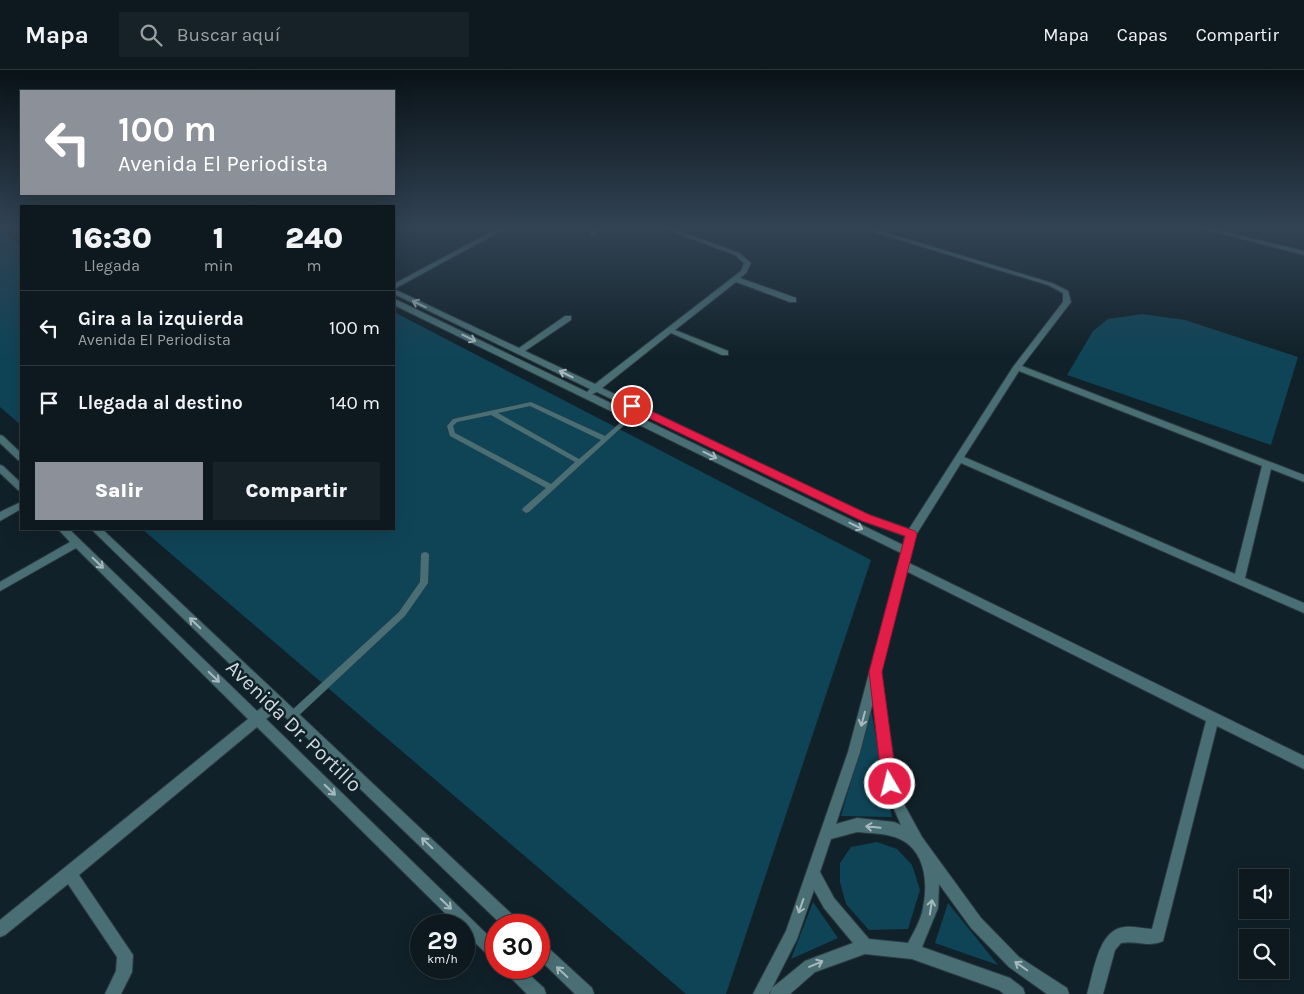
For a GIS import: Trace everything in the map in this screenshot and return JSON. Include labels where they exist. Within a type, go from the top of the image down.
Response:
[{"type":"street","points":[[395,286],[426,269]]},
{"type":"street","points":[[586,395],[745,269]]},
{"type":"street","points":[[761,994],[792,934],[854,752],[911,534],[1017,367],[1067,302],[1066,292],[1050,284],[1000,269]]},
{"type":"street","points":[[735,279],[793,300]]},
{"type":"street","points":[[395,291],[866,518],[911,534]]},
{"type":"street","points":[[395,302],[907,551]]},
{"type":"street","points":[[519,351],[568,318]]},
{"type":"street","points":[[670,330],[725,353]]},
{"type":"street","points":[[1017,367],[1304,479]]},
{"type":"street","points":[[0,438],[20,457]]},
{"type":"street","points":[[960,459],[1304,608]]},
{"type":"street","points":[[1239,580],[1267,465]]},
{"type":"street","points":[[0,468],[20,487]]},
{"type":"street","points":[[0,517],[20,506]]},
{"type":"street","name":"Avenida Dr. Portillo","points":[[64,530],[485,942]]},
{"type":"street","name":"Avenida Dr. Portillo","points":[[97,530],[501,914]]},
{"type":"street","points":[[0,587],[77,543]]},
{"type":"street","points":[[903,565],[1304,763]]},
{"type":"street","points":[[876,672],[890,784],[900,810],[917,842],[976,923],[1014,962],[1061,994]]},
{"type":"street","points":[[0,930],[278,702]]},
{"type":"street","points":[[1095,994],[1109,946],[1117,936],[1127,934],[1142,937],[1158,936],[1213,718]]},
{"type":"street","points":[[826,834],[856,825],[894,829],[917,842]]},
{"type":"street","points":[[912,951],[929,918],[934,890],[928,856]]},
{"type":"street","points":[[813,872],[829,903],[865,946]]},
{"type":"street","points":[[69,873],[125,955],[124,972],[113,994]]},
{"type":"street","points":[[778,994],[810,966],[865,946],[912,951],[1004,984],[1017,994]]},
{"type":"street","points":[[550,960],[586,994]]},
{"type":"street","points":[[522,979],[538,994]]},
{"type":"lane","points":[[551,487],[452,434],[450,426],[455,420],[531,404],[605,439]]},
{"type":"lane","points":[[491,412],[580,462]]},
{"type":"lane","points":[[526,510],[630,417]]},
{"type":"lane","points":[[293,715],[402,614],[424,583],[425,555]]},
{"type":"shaded area","points":[[0,269],[20,269],[20,424],[0,407]]},
{"type":"shaded area","points":[[395,313],[871,560],[726,994],[686,994],[143,530],[395,530]]},
{"type":"shaded area","points":[[1142,314],[1185,320],[1298,357],[1271,445],[1067,375],[1093,331],[1108,319]]},
{"type":"shaded area","points":[[871,710],[892,817],[841,816]]},
{"type":"shaded area","points":[[877,842],[897,849],[912,865],[920,890],[908,929],[869,930],[846,904],[840,882],[840,863],[851,847]]},
{"type":"shaded area","points":[[813,902],[838,938],[791,959]]},
{"type":"shaded area","points":[[948,903],[998,965],[935,943]]},
{"type":"route","points":[[632,406],[866,518],[911,534],[876,672],[890,784]]}]
